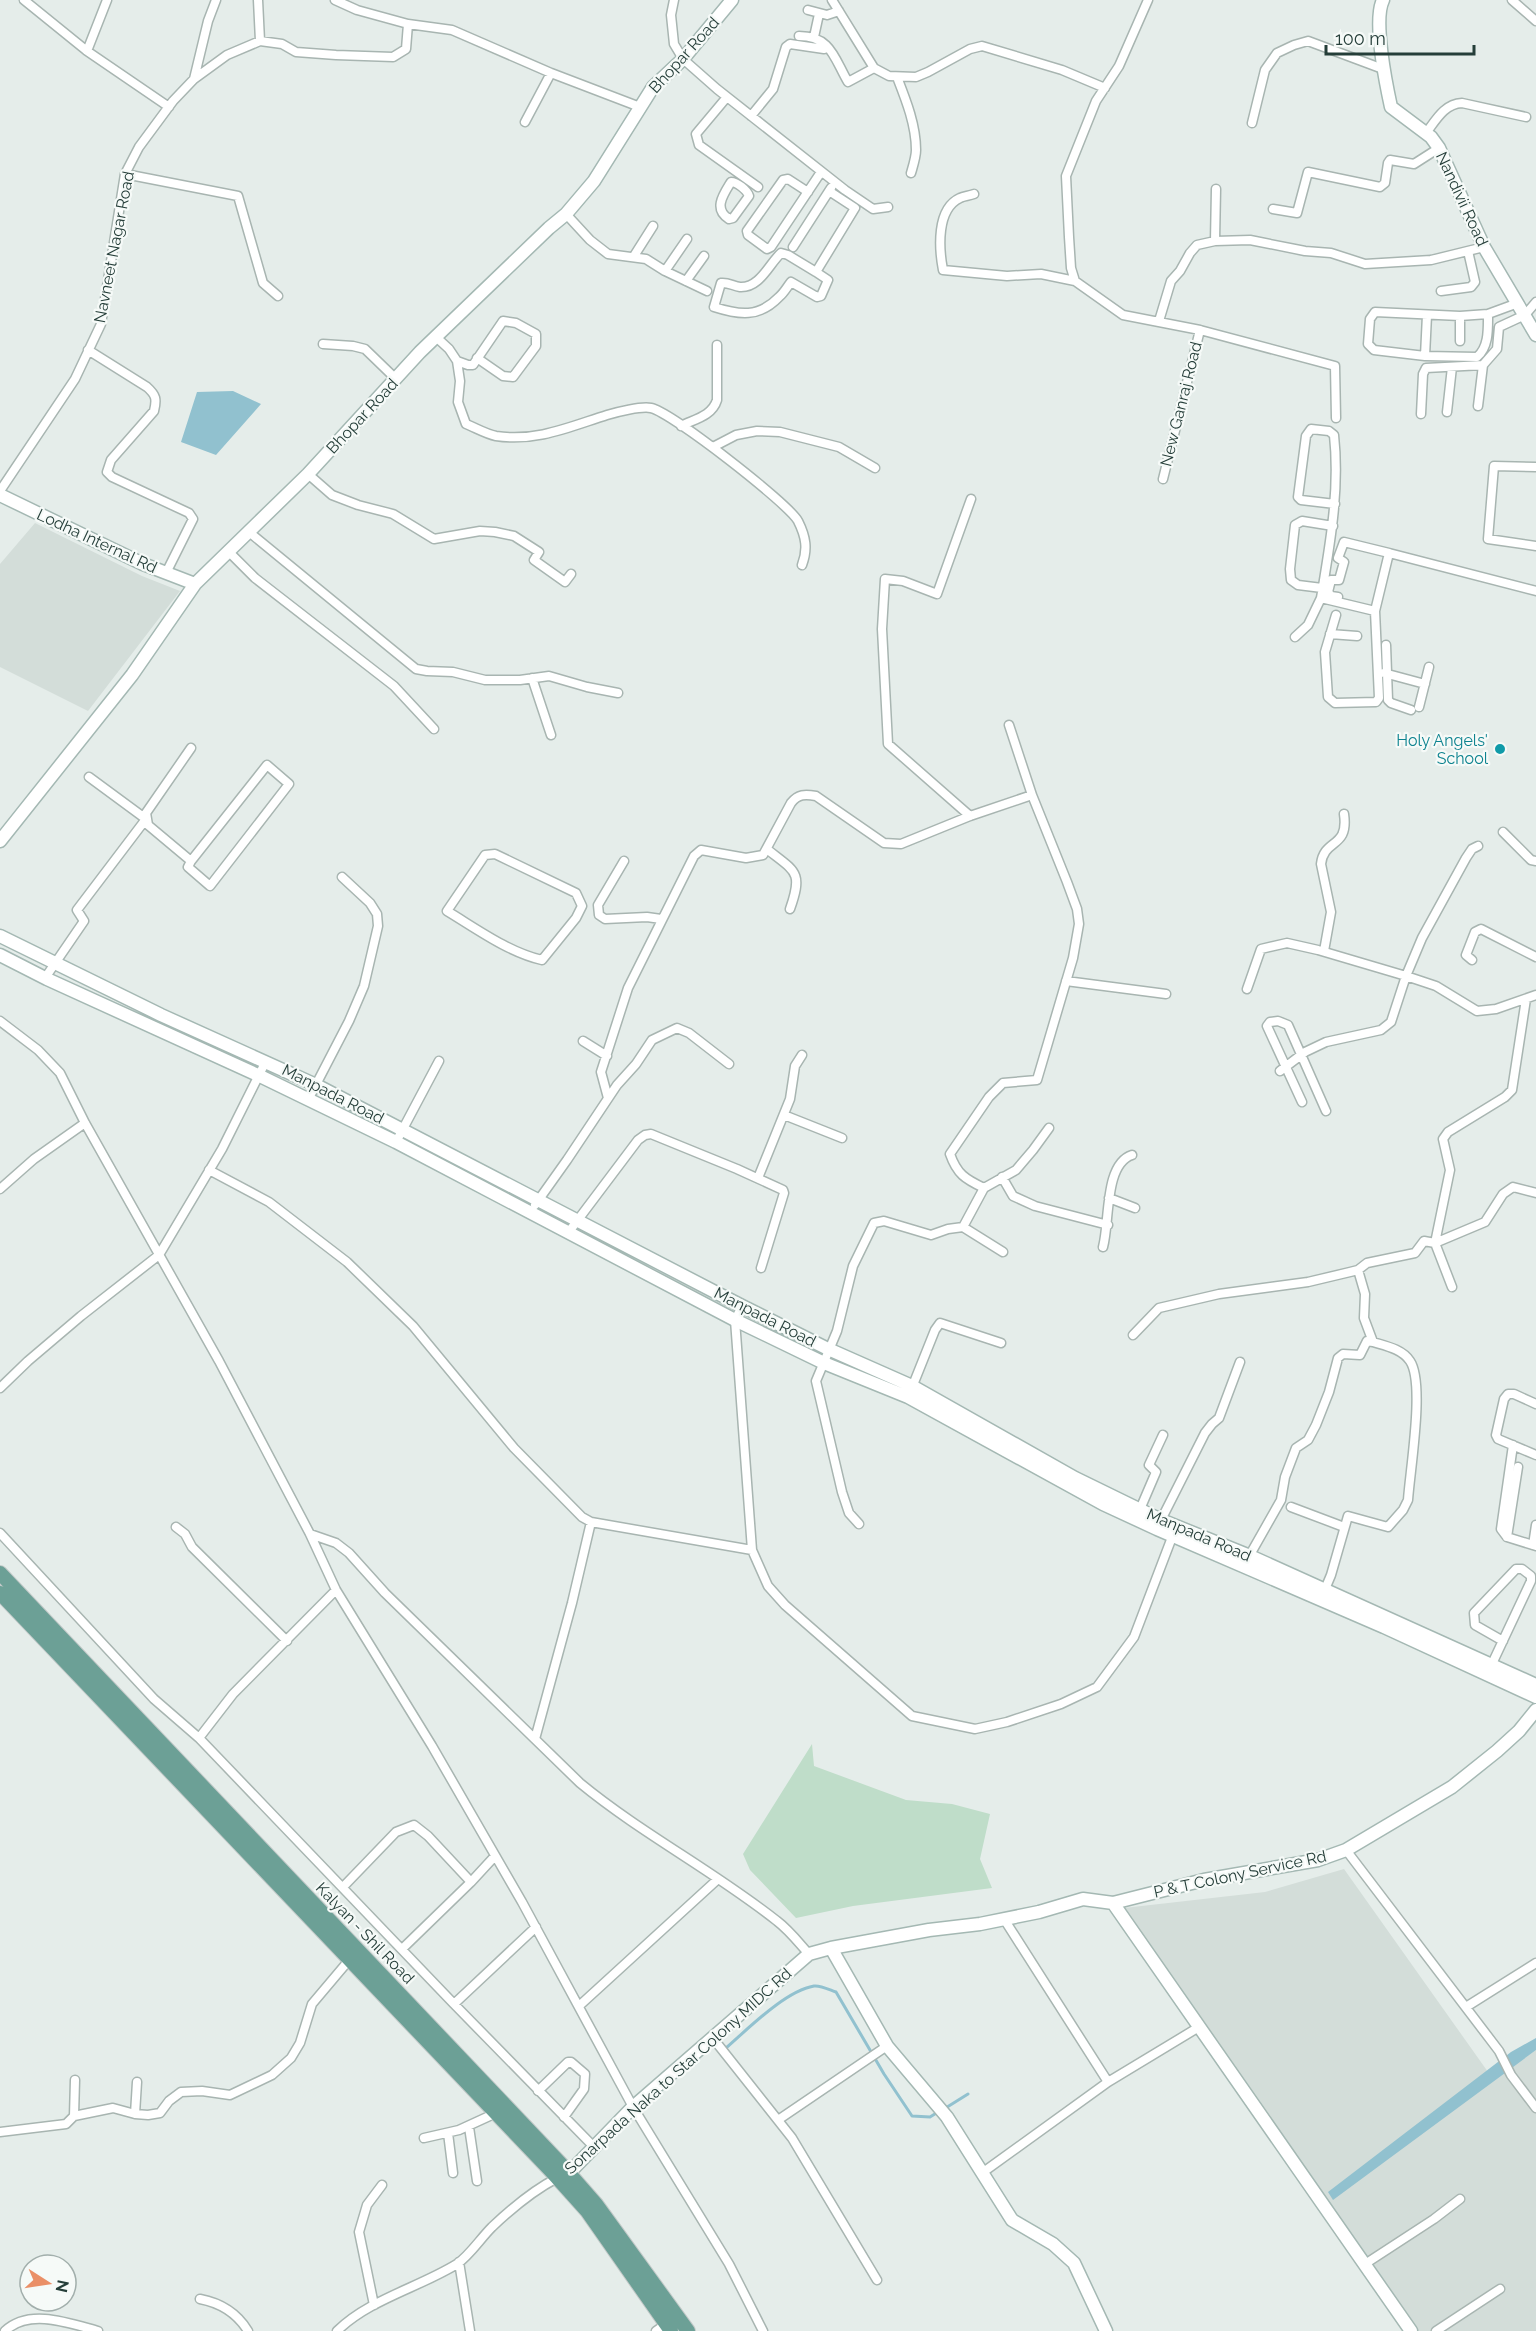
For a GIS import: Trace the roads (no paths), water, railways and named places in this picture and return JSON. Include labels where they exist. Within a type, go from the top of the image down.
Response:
[{"type":"main road","name":"Kalyan - Shil Road","points":[[0,1573],[563,2175],[664,2328]]},
{"type":"main road","name":"Kalyan - Shil Road","points":[[0,1593],[496,2113],[596,2204],[688,2331]]},
{"type":"street","points":[[24,0],[87,51],[169,107]]},
{"type":"street","points":[[87,51],[108,0]]},
{"type":"street","name":"Navneet Nagar Road","points":[[0,493],[75,379],[101,324],[125,174],[139,147],[169,107],[194,79],[208,21],[216,0]]},
{"type":"street","points":[[258,0],[260,41]]},
{"type":"street","points":[[335,0],[357,10],[408,24],[453,30],[551,73],[640,107]]},
{"type":"street","points":[[674,0],[671,15],[674,44],[683,59],[821,172],[873,208],[888,207]]},
{"type":"street","name":"Bhopar Road","points":[[0,841],[132,675],[195,584],[308,474],[436,337],[566,214],[594,181],[658,82],[683,59],[732,0]]},
{"type":"street","points":[[832,0],[874,68],[889,76],[922,75],[982,46],[1062,70],[1105,88]]},
{"type":"street","points":[[1075,281],[1070,248],[1066,176],[1092,110],[1119,66],[1148,0]]},
{"type":"street","name":"Nandivii Road","points":[[1383,0],[1380,20],[1383,69],[1391,107],[1426,133],[1439,148],[1484,247],[1536,335]]},
{"type":"street","points":[[1512,0],[1536,21]]},
{"type":"street","points":[[808,10],[827,15],[839,11]]},
{"type":"street","points":[[814,37],[819,14]]},
{"type":"street","points":[[194,79],[227,56],[260,41],[282,44],[296,52],[393,57],[406,49],[408,24]]},
{"type":"street","points":[[799,36],[814,37],[825,42],[848,82],[874,68]]},
{"type":"street","points":[[1252,123],[1265,70],[1277,53],[1294,45],[1308,41],[1383,69]]},
{"type":"street","points":[[752,116],[773,89],[786,47],[790,44],[824,49]]},
{"type":"street","points":[[525,122],[551,73]]},
{"type":"street","points":[[897,77],[908,105],[913,130],[916,152],[911,173]]},
{"type":"street","points":[[727,97],[696,135],[696,139],[699,145],[758,187]]},
{"type":"street","points":[[1426,133],[1445,109],[1453,104],[1462,103],[1526,117]]},
{"type":"street","points":[[1273,209],[1297,213],[1308,172],[1380,187],[1385,183],[1390,160],[1414,164],[1439,148]]},
{"type":"street","points":[[808,192],[788,179],[783,180],[747,233],[769,249],[808,192],[821,172]]},
{"type":"street","points":[[125,174],[238,196],[263,283],[278,296]]},
{"type":"street","points":[[741,187],[747,179]]},
{"type":"street","points":[[793,247],[835,182]]},
{"type":"street","points":[[1215,241],[1216,189]]},
{"type":"street","points":[[816,272],[855,208],[830,191]]},
{"type":"street","points":[[974,194],[958,199],[946,213],[939,234],[943,270],[1007,276],[1041,274],[1075,281],[1123,315],[1200,330],[1335,366],[1336,418]]},
{"type":"street","points":[[566,214],[599,249],[608,254],[646,259],[665,271],[707,291]]},
{"type":"street","points":[[634,256],[653,226]]},
{"type":"street","points":[[665,271],[687,239]]},
{"type":"street","points":[[1159,321],[1171,281],[1197,245],[1215,241],[1250,240],[1331,254],[1365,264],[1431,260],[1484,247]]},
{"type":"street","points":[[1441,291],[1471,287],[1475,282],[1468,250]]},
{"type":"street","points":[[781,253],[816,272],[828,280],[822,295],[818,297],[791,282],[778,299],[757,313],[714,307],[721,283],[725,282],[738,287],[755,282],[762,277],[781,253]]},
{"type":"street","points":[[686,281],[704,256]]},
{"type":"street","points":[[1478,406],[1483,365],[1497,349],[1499,327],[1526,315],[1536,302]]},
{"type":"street","points":[[1488,314],[1487,338],[1482,353],[1477,357],[1425,356],[1374,350],[1368,344],[1371,314],[1374,312],[1460,316],[1488,314],[1518,303]]},
{"type":"street","points":[[1425,356],[1428,315]]},
{"type":"street","points":[[1460,316],[1460,341]]},
{"type":"street","points":[[458,361],[473,365],[477,358],[503,321],[516,323],[536,334],[536,346],[513,377],[503,376],[477,358]]},
{"type":"street","name":"New Ganraj Road","points":[[1163,479],[1200,330]]},
{"type":"street","points":[[436,337],[458,361],[460,381],[458,402],[466,424],[494,436],[553,434],[618,412],[652,408],[713,447],[786,506],[798,519],[806,541],[806,553],[802,565]]},
{"type":"street","points":[[1487,338],[1498,339]]},
{"type":"street","points":[[323,344],[365,349],[396,379]]},
{"type":"street","points":[[681,426],[715,407],[717,345]]},
{"type":"street","points":[[88,350],[147,387],[157,400],[154,411],[111,460],[107,472],[112,477],[189,513],[193,519],[166,573]]},
{"type":"street","points":[[1421,414],[1424,370],[1428,366],[1483,365]]},
{"type":"street","points":[[1447,412],[1452,367]]},
{"type":"street","points":[[1296,637],[1308,626],[1321,598],[1333,526],[1335,504],[1338,465],[1334,435],[1329,431],[1311,429],[1306,436],[1298,497],[1301,501],[1335,504]]},
{"type":"street","points":[[713,447],[736,435],[758,431],[780,432],[839,447],[875,468]]},
{"type":"street","points":[[1536,466],[1494,466],[1488,539],[1536,546]]},
{"type":"street","points":[[308,474],[333,495],[358,506],[393,514],[434,538],[480,531],[514,536],[539,552],[534,560],[565,582],[571,574]]},
{"type":"street","name":"Lodha Internal Rd","points":[[0,493],[72,531],[195,584]]},
{"type":"street","points":[[970,816],[888,744],[882,629],[885,579],[903,581],[937,594],[971,499]]},
{"type":"street","points":[[1322,588],[1298,585],[1291,580],[1295,525],[1298,521],[1302,521],[1333,526]]},
{"type":"street","points":[[249,532],[416,669],[427,672],[453,672],[485,680],[549,676],[618,693]]},
{"type":"street","points":[[1376,608],[1331,596],[1328,592],[1331,580],[1339,580],[1344,561],[1338,558],[1344,542],[1536,591]]},
{"type":"street","points":[[228,551],[255,578],[394,686],[434,729]]},
{"type":"street","points":[[1389,553],[1376,608],[1382,673],[1389,702],[1415,708],[1429,667]]},
{"type":"street","points":[[1321,598],[1376,608]]},
{"type":"street","points":[[1336,615],[1325,651],[1329,700],[1335,703],[1377,701],[1386,645]]},
{"type":"street","points":[[1330,634],[1357,636]]},
{"type":"street","points":[[1382,673],[1425,684]]},
{"type":"street","points":[[532,678],[551,735]]},
{"type":"street","points":[[984,1188],[967,1180],[955,1169],[950,1154],[989,1097],[1003,1083],[1037,1080],[1066,981],[1079,924],[1077,909],[1032,795],[1009,726]]},
{"type":"street","points":[[191,748],[146,813],[148,825],[191,861]]},
{"type":"street","points":[[267,765],[289,784],[210,886],[188,867],[191,861],[267,765]]},
{"type":"street","points":[[89,777],[146,819]]},
{"type":"street","points":[[608,1098],[601,1072],[628,988],[694,856],[701,850],[746,858],[757,857],[768,850],[795,797],[805,794],[816,796],[884,843],[892,844],[901,844],[970,816],[1032,795]]},
{"type":"street","points":[[1324,951],[1331,912],[1321,864],[1322,856],[1324,850],[1340,840],[1346,824],[1344,814]]},
{"type":"street","points":[[45,978],[84,921],[77,910],[146,819]]},
{"type":"street","points":[[1503,832],[1531,860],[1536,861]]},
{"type":"street","points":[[1283,1069],[1301,1055],[1326,1042],[1381,1030],[1390,1022],[1422,938],[1466,858],[1472,849],[1478,846]]},
{"type":"street","points":[[768,850],[797,876],[797,891],[790,909]]},
{"type":"street","points":[[495,854],[576,893],[582,906],[576,918],[542,960],[495,940],[447,911],[485,855],[495,854]]},
{"type":"street","points":[[624,861],[598,905],[599,915],[605,919],[647,917],[661,919]]},
{"type":"street","points":[[308,1100],[364,986],[378,926],[377,914],[370,903],[342,878]]},
{"type":"street","points":[[1472,960],[1466,955],[1475,932],[1481,929],[1536,957]]},
{"type":"street","name":"Manpada Road","points":[[0,936],[54,964],[266,1061],[403,1129],[575,1221],[831,1350],[1045,1468],[1138,1515],[1247,1560],[1386,1622],[1470,1661],[1536,1697]]},
{"type":"street","points":[[1247,989],[1261,949],[1287,943],[1324,951],[1436,986],[1477,1011],[1496,1009],[1536,995]]},
{"type":"street","name":"Manpada Road","points":[[0,955],[396,1142],[735,1320],[824,1363],[910,1392]]},
{"type":"street","points":[[1066,981],[1166,994]]},
{"type":"street","points":[[1452,1287],[1435,1243],[1450,1170],[1443,1139],[1448,1132],[1505,1097],[1512,1090],[1526,999]]},
{"type":"street","points":[[1302,1102],[1283,1069],[1267,1026],[1268,1023],[1278,1021],[1288,1026],[1326,1111]]},
{"type":"street","points":[[1,1024],[38,1050],[60,1073],[219,1361],[310,1534],[336,1590],[432,1746],[536,1928],[633,2107],[729,2264],[763,2331]]},
{"type":"street","points":[[529,1213],[608,1098],[652,1040],[677,1028],[689,1033],[729,1064]]},
{"type":"street","points":[[584,1041],[607,1056]]},
{"type":"street","points":[[758,1178],[790,1099],[795,1066],[802,1055]]},
{"type":"street","points":[[0,1388],[81,1316],[159,1255],[209,1170],[266,1061]]},
{"type":"street","points":[[396,1142],[439,1061]]},
{"type":"street","points":[[784,1115],[842,1138]]},
{"type":"street","points":[[0,1189],[34,1159],[86,1123]]},
{"type":"street","points":[[963,1227],[984,1188],[1016,1170],[1049,1128]]},
{"type":"street","points":[[568,1233],[638,1140],[645,1135],[659,1136],[758,1178],[784,1193],[761,1268]]},
{"type":"street","points":[[1103,1247],[1108,1225],[1109,1198],[1116,1168],[1121,1160],[1132,1155]]},
{"type":"street","points":[[209,1170],[269,1202],[347,1262],[413,1326],[514,1448],[582,1517],[591,1522],[752,1550]]},
{"type":"street","points":[[1002,1177],[1013,1196],[1035,1206],[1108,1225]]},
{"type":"street","points":[[1133,1335],[1159,1308],[1219,1294],[1308,1282],[1358,1270],[1367,1263],[1415,1253],[1424,1241],[1435,1243],[1485,1222],[1503,1194],[1513,1187],[1536,1193]]},
{"type":"street","points":[[1109,1198],[1135,1208]]},
{"type":"street","points":[[860,1524],[849,1513],[842,1491],[816,1382],[831,1350],[853,1266],[874,1223],[885,1221],[931,1235],[963,1227],[1003,1251]]},
{"type":"street","points":[[1358,1270],[1365,1294],[1364,1318],[1373,1342]]},
{"type":"street","points":[[741,1306],[735,1320],[752,1550],[768,1586],[785,1605],[912,1716],[975,1729],[1007,1722],[1061,1704],[1097,1688],[1134,1637],[1175,1531]]},
{"type":"street","points":[[910,1392],[934,1330],[940,1323],[1000,1343]]},
{"type":"street","points":[[1247,1560],[1281,1500],[1285,1477],[1296,1449],[1308,1440],[1316,1425],[1329,1392],[1338,1358],[1343,1354],[1360,1355],[1367,1341],[1396,1350],[1409,1359],[1414,1371],[1416,1405],[1408,1500],[1403,1510],[1388,1527],[1350,1516],[1346,1518],[1331,1575],[1323,1594]]},
{"type":"street","points":[[1159,1525],[1205,1433],[1219,1418],[1240,1362]]},
{"type":"street","points":[[1536,1404],[1511,1393],[1506,1396],[1496,1435],[1498,1439],[1536,1455]]},
{"type":"street","points":[[1138,1515],[1156,1472],[1149,1465],[1163,1435]]},
{"type":"street","points":[[1513,1445],[1501,1525],[1502,1532],[1508,1537],[1534,1546],[1536,1525]]},
{"type":"street","points":[[1508,1537],[1518,1467]]},
{"type":"street","points":[[1291,1507],[1344,1527]]},
{"type":"street","points":[[535,1739],[572,1603],[591,1522]]},
{"type":"street","points":[[176,1527],[185,1534],[192,1547],[287,1641]]},
{"type":"street","points":[[0,1533],[154,1699],[199,1738],[594,2147]]},
{"type":"street","points":[[310,1534],[336,1543],[349,1553],[385,1593],[580,1783],[614,1811],[685,1856],[779,1922],[809,1954]]},
{"type":"street","points":[[1491,1666],[1503,1641],[1531,1581],[1531,1576],[1522,1569],[1516,1569],[1474,1613],[1475,1625],[1503,1641]]},
{"type":"street","points":[[199,1738],[232,1694],[336,1590]]},
{"type":"street","name":"Manpada Road","points":[[1470,1661],[1491,1666],[1536,1685]]},
{"type":"street","name":"P & T Colony Service Rd","points":[[1113,1903],[1204,1880],[1318,1860],[1346,1850],[1452,1787],[1512,1738],[1536,1710]]},
{"type":"street","points":[[343,1887],[396,1832],[414,1825],[428,1836],[471,1882]]},
{"type":"street","points":[[1346,1850],[1499,2051],[1511,2075],[1536,2108]]},
{"type":"street","points":[[402,1948],[495,1856]]},
{"type":"street","points":[[579,2006],[718,1879]]},
{"type":"street","name":"Sonarpada Naka to Star Colony MIDC Rd","points":[[563,2175],[633,2107],[809,1954],[831,1948],[1039,1912],[1083,1899],[1113,1903]]},
{"type":"street","points":[[1113,1903],[1411,2331]]},
{"type":"street","points":[[1004,1919],[1108,2082]]},
{"type":"street","points":[[454,2004],[536,1928]]},
{"type":"street","points":[[831,1948],[887,2046],[942,2110],[1012,2220],[1053,2244],[1074,2263],[1106,2331]]},
{"type":"street","points":[[0,2132],[66,2124],[74,2116],[113,2108],[135,2114],[160,2113],[169,2101],[181,2092],[202,2091],[230,2095],[272,2075],[291,2058],[300,2043],[312,2004],[350,1959]]},
{"type":"street","points":[[1466,2007],[1536,1963]]},
{"type":"street","points":[[982,2173],[1108,2082],[1199,2027]]},
{"type":"street","points":[[712,2037],[792,2138],[877,2280]]},
{"type":"street","points":[[778,2120],[887,2046]]},
{"type":"street","points":[[538,2091],[568,2062],[572,2062],[585,2074],[584,2090],[564,2117]]},
{"type":"street","points":[[74,2116],[75,2080]]},
{"type":"street","points":[[135,2114],[137,2082]]},
{"type":"street","points":[[424,2138],[469,2127],[496,2113]]},
{"type":"street","points":[[469,2127],[477,2181]]},
{"type":"street","points":[[448,2133],[453,2173]]},
{"type":"street","points":[[337,2331],[350,2318],[422,2284],[459,2262],[491,2228],[534,2190],[563,2175]]},
{"type":"street","points":[[374,2305],[359,2232],[367,2205],[382,2185]]},
{"type":"street","points":[[1365,2264],[1434,2219],[1460,2199]]},
{"type":"street","points":[[459,2262],[470,2331]]},
{"type":"street","points":[[1436,2331],[1500,2289]]},
{"type":"street","points":[[200,2299],[240,2318],[248,2331]]},
{"type":"street","points":[[5,2331],[14,2322],[33,2319],[60,2320],[98,2331]]},
{"type":"water","points":[[233,391],[261,404],[216,455],[181,442],[197,392]]},
{"type":"water","points":[[1536,2038],[1536,2050],[1333,2200],[1328,2192],[1511,2052]]},
{"type":"waterway","points":[[726,2048],[767,2012],[791,1995],[814,1986],[822,1987],[836,1992],[884,2074],[912,2116],[930,2117],[938,2112]]},
{"type":"waterway","points":[[944,2109],[968,2094]]},
{"type":"place","name":"Holy Angels' School","points":[[1500,749]]}]
